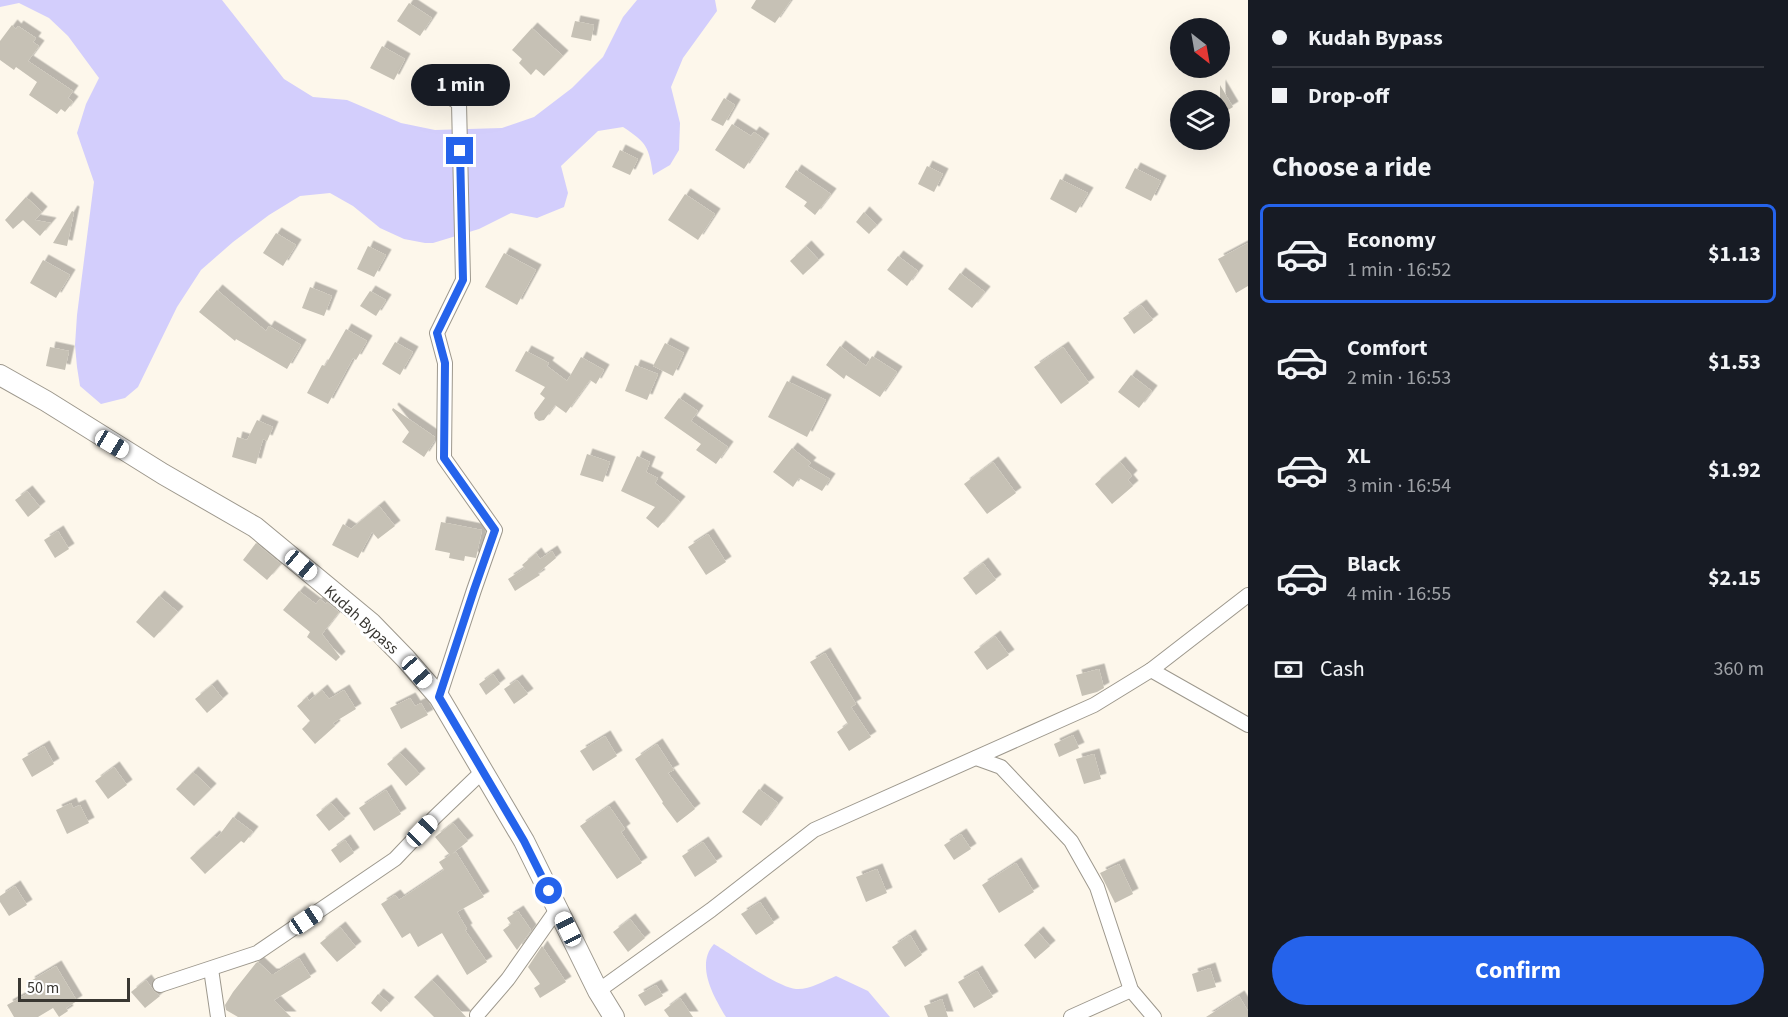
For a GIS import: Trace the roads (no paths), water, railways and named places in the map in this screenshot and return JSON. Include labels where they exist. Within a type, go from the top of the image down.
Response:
[{"type":"street","points":[[421,79],[459,103],[463,280],[437,333],[445,363],[444,458],[495,530],[439,697]]},
{"type":"street","name":"Kudah Bypass","points":[[0,375],[255,527],[371,623],[406,659],[439,697],[524,841],[598,991],[614,1017]]},
{"type":"street","points":[[598,991],[711,910],[814,831],[1094,705],[1151,670],[1248,595]]},
{"type":"street","points":[[1151,670],[1248,725]]},
{"type":"street","points":[[976,758],[1001,767],[1071,842],[1097,887],[1131,990],[1154,1017]]},
{"type":"street","points":[[160,985],[257,953],[395,859],[483,771]]},
{"type":"street","points":[[477,1016],[508,979],[558,908]]},
{"type":"street","points":[[211,969],[218,1017]]},
{"type":"street","points":[[1071,1017],[1131,990]]}]
